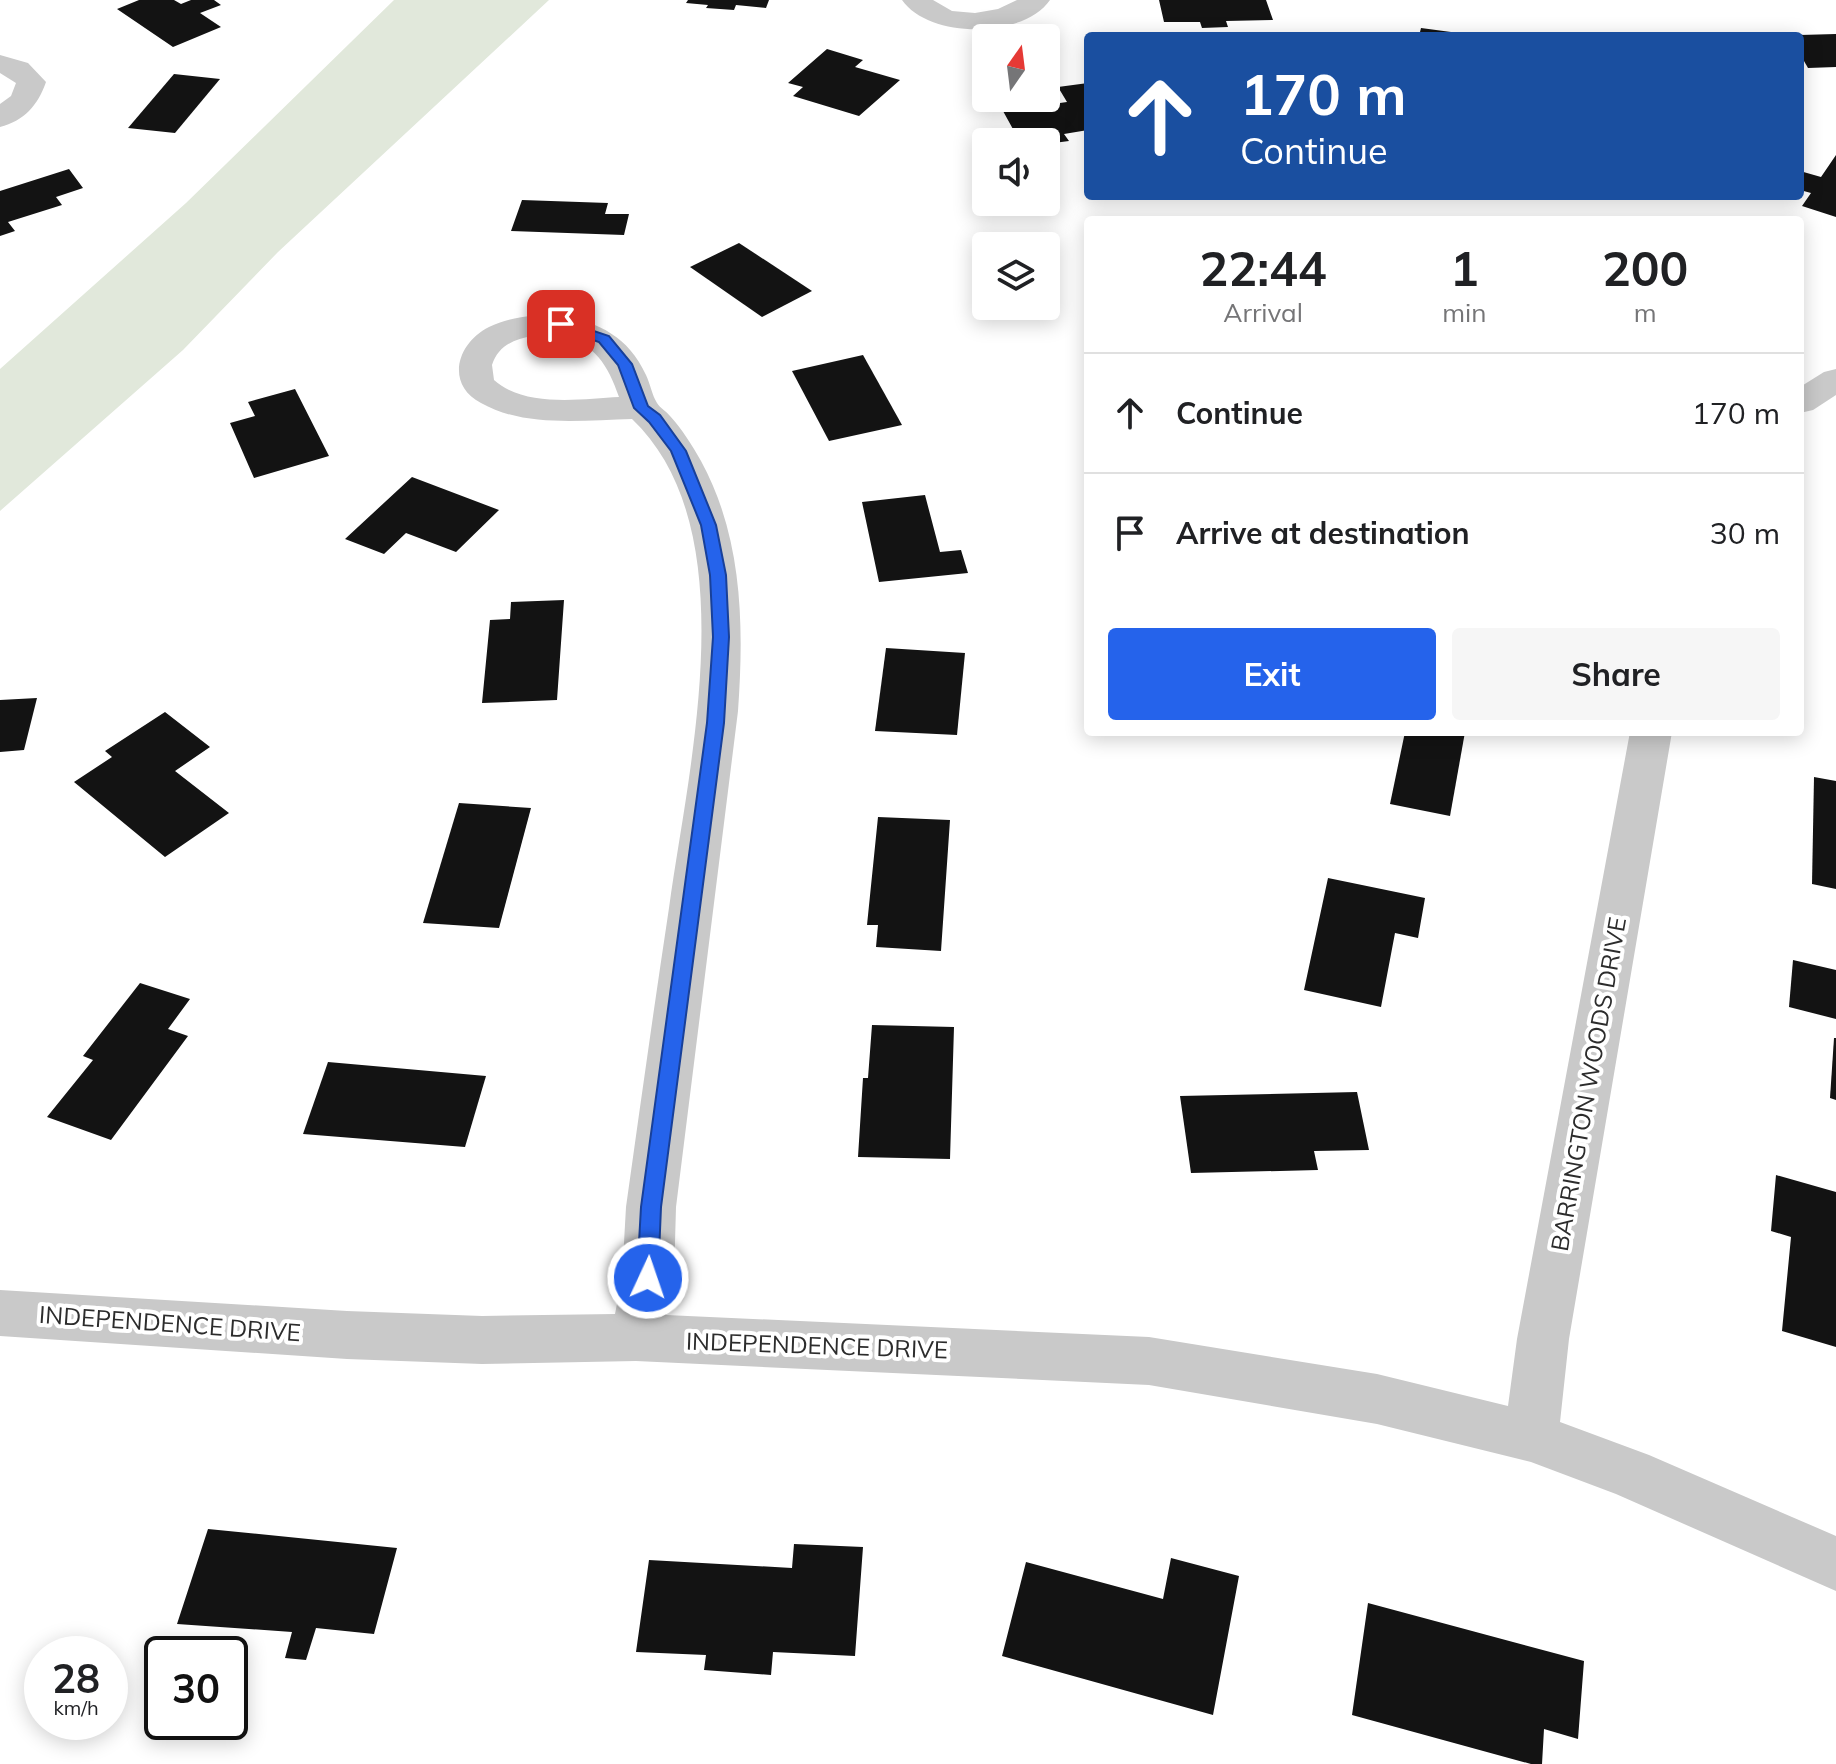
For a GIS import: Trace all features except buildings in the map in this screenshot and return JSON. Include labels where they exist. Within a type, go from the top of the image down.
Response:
[{"type":"street","points":[[916,0],[923,8],[945,17],[982,21],[997,21],[1019,13],[1036,0]]},
{"type":"street","points":[[0,64],[18,69],[31,82],[25,100],[0,118]]},
{"type":"street","points":[[1804,400],[1836,380]]},
{"type":"street","points":[[636,1337],[648,1278],[651,1207],[716,723],[721,637],[718,575],[708,525],[678,451],[655,418],[641,408]]},
{"type":"street","name":"BARRINGTON WOODS DRIVE","points":[[1531,1437],[1543,1339],[1650,736]]},
{"type":"street","name":"INDEPENDENCE DRIVE","points":[[0,1313],[482,1340],[636,1337],[1149,1361],[1377,1399],[1531,1437],[1630,1473],[1836,1564]]},
{"type":"shaded area","points":[[394,0],[549,0],[278,252],[183,350],[0,511],[0,369],[186,203]]},
{"type":"route","points":[[561,324],[604,339],[625,364],[641,408],[655,418],[678,451],[708,525],[718,575],[721,637],[716,723],[651,1207],[648,1278]]}]
